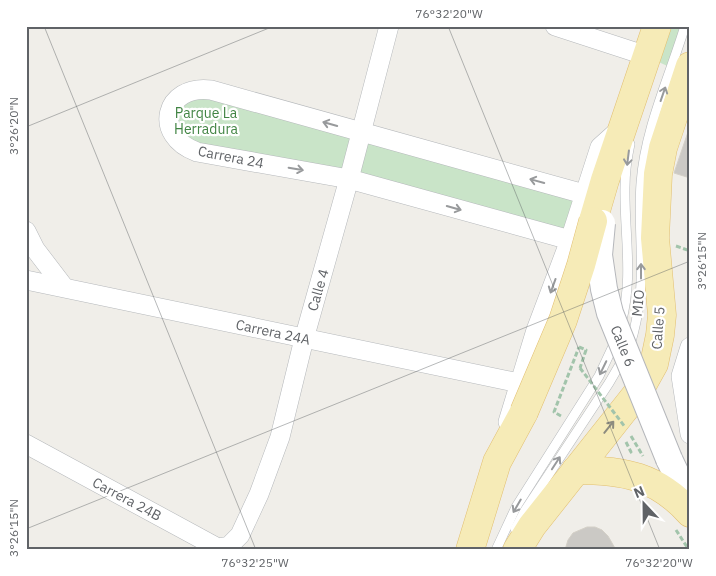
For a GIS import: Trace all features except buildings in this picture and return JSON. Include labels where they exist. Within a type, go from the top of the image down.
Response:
[{"type":"main road","points":[[470,550],[497,462],[524,412],[563,320],[598,222],[595,187],[630,127],[656,26]]},
{"type":"main road","name":"Calle 5","points":[[517,550],[532,526],[638,391],[654,364],[662,315],[655,238],[658,174],[663,148],[688,77]]},
{"type":"main road","name":"Calle 6","points":[[598,222],[599,255],[610,313],[658,461],[690,503]]},
{"type":"main road","points":[[576,470],[611,471],[639,477],[663,490],[680,518]]},
{"type":"street","name":"Calle 4","points":[[229,546],[240,535],[259,494],[280,437],[304,339],[389,26]]},
{"type":"street","points":[[555,26],[647,56]]},
{"type":"street","name":"Carrera 24","points":[[570,240],[349,178],[196,152],[184,147],[174,138],[169,126],[170,113],[175,101],[185,92],[198,88],[211,90],[361,133],[595,187]]},
{"type":"street","points":[[497,462],[536,330],[570,240],[595,187]]},
{"type":"street","points":[[26,231],[35,249],[64,287]]},
{"type":"street","name":"Carrera 24A","points":[[26,280],[519,383]]},
{"type":"street","points":[[690,347],[682,376],[690,434]]},
{"type":"street","name":"Carrera 24B","points":[[26,444],[218,548],[229,546]]},
{"type":"lane","name":"MIO","points":[[496,550],[516,507],[599,376],[615,345],[623,316],[626,294],[628,260],[625,186],[630,127],[665,26]]},
{"type":"lane","name":"MIO","points":[[505,550],[524,512],[629,350],[637,322],[640,295],[641,183],[644,156],[685,26]]},
{"type":"path","points":[[566,408],[561,416],[554,412],[579,347]]},
{"type":"path","points":[[586,350],[580,368],[626,428],[658,461]]},
{"type":"path","points":[[580,383],[585,374]]},
{"type":"path","points":[[680,518],[689,550]]},
{"type":"green space","points":[[665,26],[685,26],[672,68],[654,60]]},
{"type":"green space","name":"Parque La Herradura","points":[[185,92],[584,194],[570,240],[197,152],[170,113]]}]
